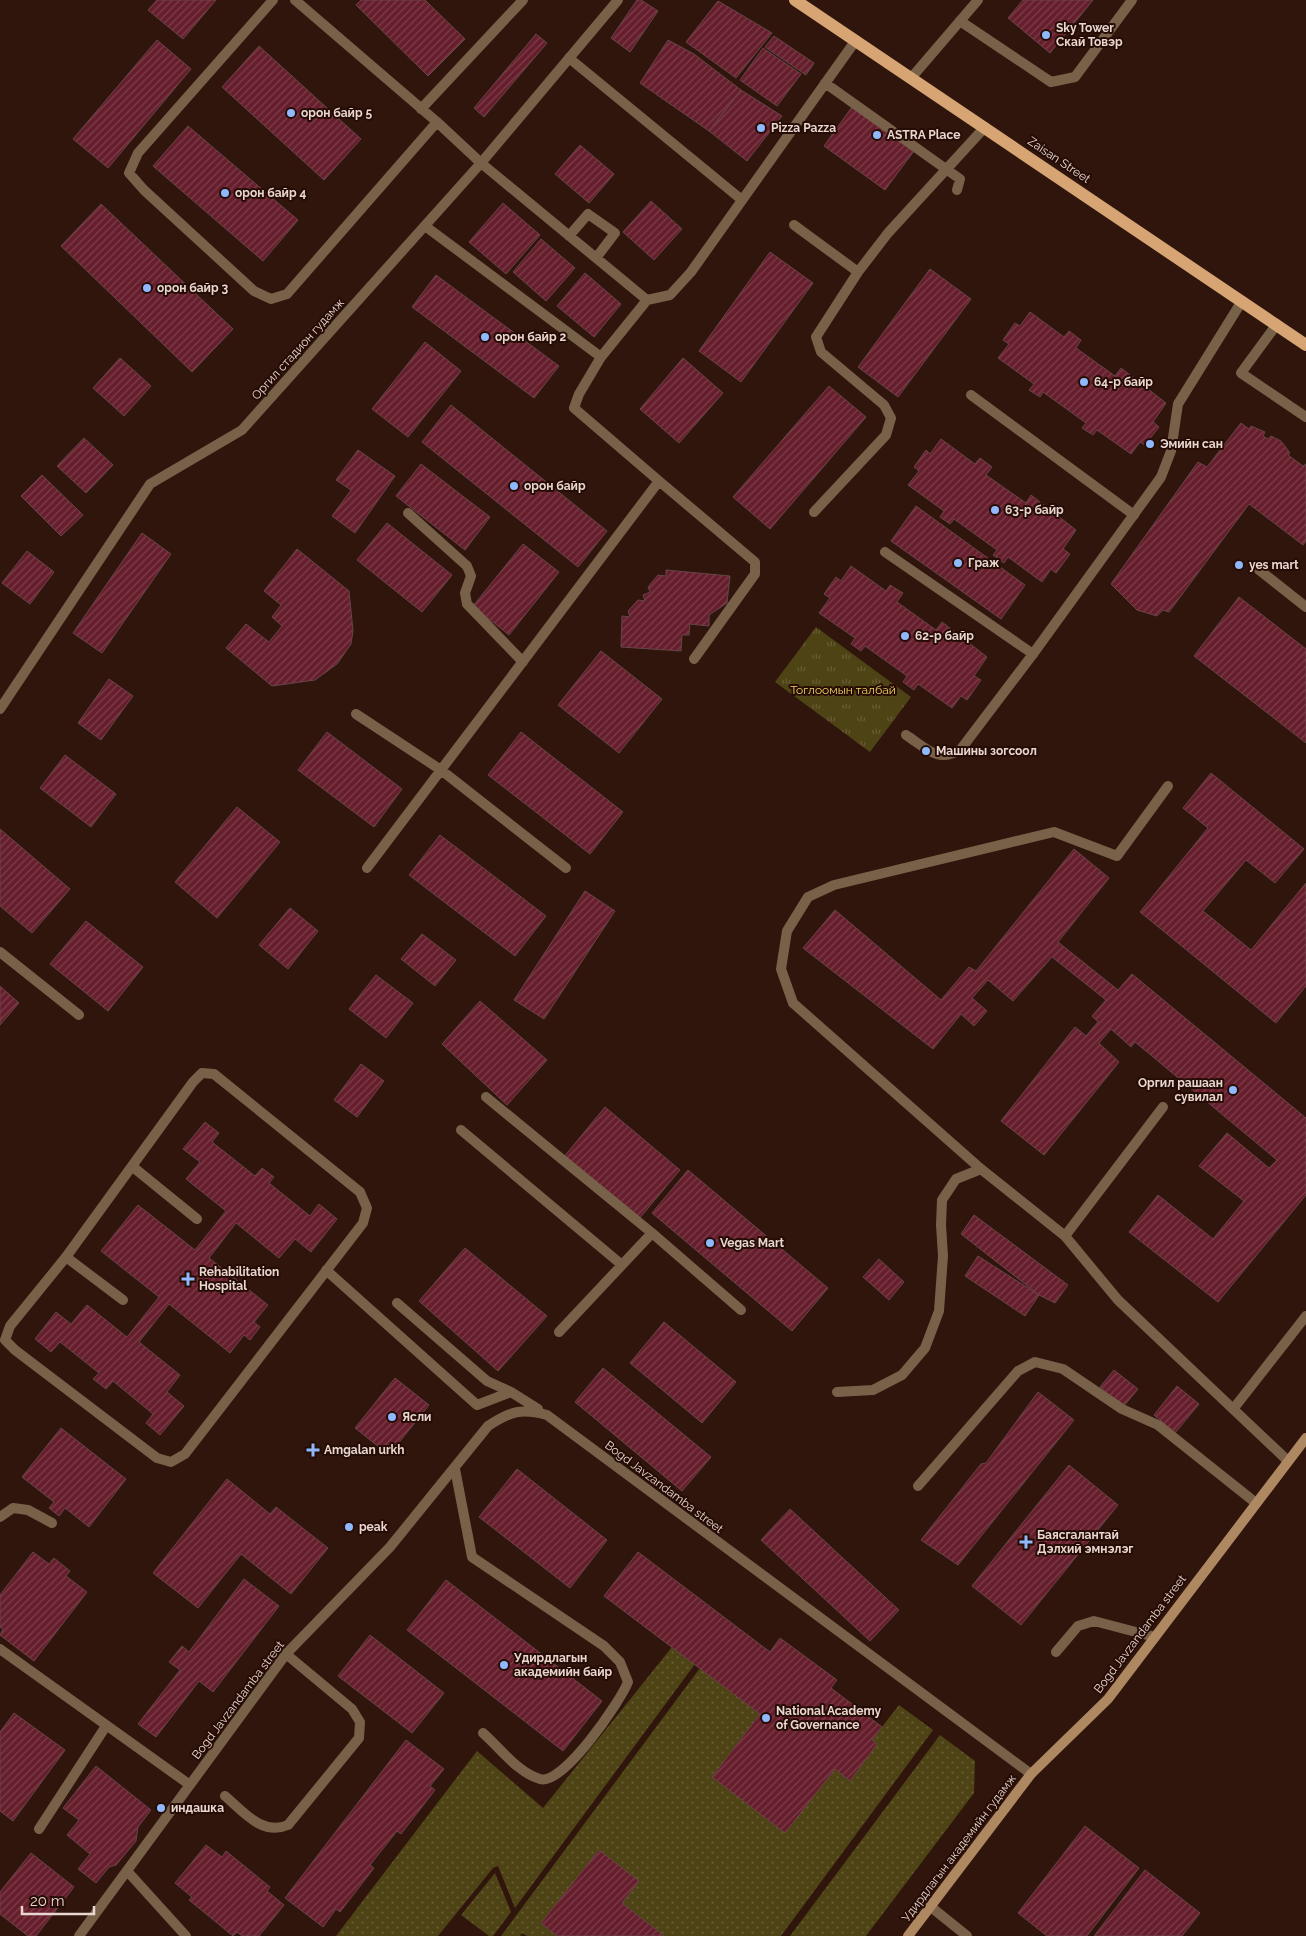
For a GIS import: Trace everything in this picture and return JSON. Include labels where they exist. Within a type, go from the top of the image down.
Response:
[{"type":"main road","name":"Zaisan Street","points":[[795,0],[912,77],[1306,345]]},
{"type":"main road","name":"Bogd Javzandamba street","points":[[1031,1774],[1108,1699],[1306,1438]]},
{"type":"main road","name":"Удирдлагын академийн гудамж","points":[[908,1936],[1031,1774]]},
{"type":"street","points":[[273,0],[138,153],[129,172],[144,190],[254,291],[271,299],[287,294],[437,122]]},
{"type":"street","points":[[295,0],[437,122],[481,163],[647,300]]},
{"type":"street","points":[[422,109],[523,0]]},
{"type":"street","name":"Оргил стадион гудамж","points":[[0,709],[150,484],[242,430],[481,163],[618,0]]},
{"type":"street","points":[[912,77],[978,0]]},
{"type":"street","points":[[960,21],[1052,82],[1064,81],[1074,78],[1132,0]]},
{"type":"street","points":[[694,659],[755,574],[755,562],[574,408],[579,394],[601,357],[647,300],[670,295],[691,272],[856,40]]},
{"type":"street","points":[[569,58],[742,200]]},
{"type":"street","points":[[825,83],[960,178],[957,190]]},
{"type":"street","points":[[814,512],[886,435],[891,418],[884,405],[821,352],[816,337],[858,272],[888,233],[984,127]]},
{"type":"street","points":[[570,236],[588,214],[615,234],[596,258]]},
{"type":"street","points":[[425,226],[601,357]]},
{"type":"street","points":[[794,226],[858,272]]},
{"type":"street","points":[[906,735],[937,755],[950,756],[961,749],[1033,654],[1161,477],[1172,451],[1178,404],[1242,301]]},
{"type":"street","points":[[1277,324],[1241,373],[1306,417]]},
{"type":"street","points":[[971,396],[1134,515]]},
{"type":"street","points":[[367,868],[659,481]]},
{"type":"street","points":[[408,513],[467,566],[471,576],[465,593],[467,604],[522,662]]},
{"type":"street","points":[[885,552],[1033,654]]},
{"type":"street","points":[[1258,569],[1306,607]]},
{"type":"street","points":[[356,714],[441,770],[566,868]]},
{"type":"street","points":[[1168,786],[1118,856],[1054,832],[834,885],[808,896],[787,931],[781,969],[793,1003],[981,1169],[1066,1236],[1118,1300],[1288,1460]]},
{"type":"street","points":[[0,952],[79,1015]]},
{"type":"street","points":[[202,1073],[214,1074],[360,1192],[367,1208],[363,1223],[185,1454],[171,1462],[157,1458],[15,1350],[5,1340],[10,1326],[66,1257],[193,1082],[202,1073]]},
{"type":"street","points":[[486,1097],[652,1233],[740,1310]]},
{"type":"street","points":[[1066,1236],[1164,1106]]},
{"type":"street","points":[[460,1130],[622,1265]]},
{"type":"street","points":[[133,1167],[197,1219]]},
{"type":"street","points":[[837,1392],[873,1390],[902,1375],[925,1348],[939,1311],[943,1256],[940,1225],[942,1200],[956,1179],[981,1169]]},
{"type":"street","points":[[559,1332],[652,1233]]},
{"type":"street","points":[[66,1257],[123,1300]]},
{"type":"street","points":[[326,1270],[477,1405],[511,1392]]},
{"type":"street","points":[[397,1303],[487,1380],[511,1392],[547,1415]]},
{"type":"street","points":[[1234,1408],[1306,1316]]},
{"type":"street","points":[[918,1486],[1018,1371],[1035,1362],[1064,1369],[1122,1409],[1158,1425],[1256,1503]]},
{"type":"street","name":"Bogd Javzandamba street","points":[[80,1936],[286,1654],[390,1548],[488,1426],[502,1417],[528,1410],[547,1415],[1031,1774]]},
{"type":"street","points":[[455,1469],[472,1557],[604,1646],[620,1662],[628,1682],[621,1698],[568,1766],[556,1776],[542,1780],[528,1774],[483,1733]]},
{"type":"street","points":[[0,1517],[13,1508],[28,1510],[52,1523]]},
{"type":"street","points":[[1056,1652],[1078,1626],[1094,1621],[1155,1637]]},
{"type":"street","points":[[0,1649],[190,1785]]},
{"type":"street","points":[[226,1796],[265,1827],[273,1829],[288,1825],[359,1738],[360,1722],[352,1708],[286,1654]]},
{"type":"street","points":[[39,1829],[106,1726]]},
{"type":"street","points":[[128,1872],[186,1936]]},
{"type":"street","points":[[931,1907],[967,1936]]},
{"type":"green space","name":"Тоглоомын талбай","points":[[816,627],[911,697],[870,752],[775,682]]},
{"type":"green space","points":[[672,1647],[695,1664],[515,1908],[498,1866],[493,1868],[438,1936],[336,1936],[477,1751],[543,1808]]},
{"type":"green space","points":[[700,1668],[760,1714],[712,1777],[835,1769],[850,1780],[877,1744],[872,1740],[899,1705],[933,1730],[781,1936],[664,1936],[622,1903],[638,1881],[541,1923],[557,1936],[527,1936],[522,1933],[520,1936],[501,1936]]},
{"type":"green space","points":[[940,1735],[975,1761],[974,1793],[866,1936],[790,1936]]},
{"type":"green space","points":[[495,1873],[511,1912],[493,1936],[489,1936],[461,1915]]},
{"type":"building","points":[[157,0],[216,0],[183,39],[148,10]]},
{"type":"building","points":[[361,0],[425,0],[465,39],[428,76],[356,5]]},
{"type":"building","points":[[637,0],[641,0],[658,11],[630,52],[611,38]]},
{"type":"building","name":"Sky Tower Скай Товэр","points":[[1023,0],[1093,0],[1050,53],[1008,18]]},
{"type":"building","points":[[718,1],[772,33],[736,78],[686,42]]},
{"type":"building","points":[[536,34],[547,43],[484,117],[474,108]]},
{"type":"building","points":[[774,36],[814,63],[806,75],[765,47]]},
{"type":"building","points":[[157,40],[191,69],[108,168],[73,139]]},
{"type":"building","points":[[668,40],[694,54],[741,90],[709,131],[640,83]]},
{"type":"building","name":"орон байр 5","points":[[259,46],[361,139],[324,180],[222,87]]},
{"type":"building","points":[[763,48],[801,74],[777,106],[740,80]]},
{"type":"building","points":[[741,90],[782,116],[747,161],[709,131]]},
{"type":"building","points":[[852,107],[914,151],[885,190],[824,146]]},
{"type":"building","name":"орон байр 4","points":[[188,126],[298,220],[263,261],[153,166]]},
{"type":"building","points":[[580,145],[614,174],[589,203],[555,174]]},
{"type":"building","points":[[651,201],[682,229],[654,260],[623,232]]},
{"type":"building","points":[[503,203],[540,235],[506,274],[469,242]]},
{"type":"building","name":"орон байр 3","points":[[101,204],[233,329],[192,372],[61,246]]},
{"type":"building","points":[[541,239],[575,268],[546,301],[513,272]]},
{"type":"building","points":[[770,252],[813,283],[741,382],[699,351]]},
{"type":"building","points":[[930,269],[971,299],[898,397],[858,367]]},
{"type":"building","points":[[585,273],[621,304],[594,337],[557,306]]},
{"type":"building","name":"орон байр 2","points":[[436,275],[559,366],[534,398],[412,307]]},
{"type":"building","name":"64-р байр","points":[[1030,312],[1064,337],[1069,331],[1081,340],[1076,348],[1115,376],[1121,368],[1166,403],[1153,422],[1159,427],[1145,445],[1140,442],[1131,454],[1097,430],[1093,435],[1082,428],[1086,423],[1043,392],[1040,397],[1029,390],[1034,384],[998,358],[1009,344],[1003,340],[1015,323],[1020,326]]},
{"type":"building","points":[[425,342],[461,371],[408,437],[372,409]]},
{"type":"building","points":[[120,358],[151,386],[124,416],[93,388]]},
{"type":"building","points":[[683,358],[723,393],[679,443],[640,409]]},
{"type":"building","points":[[829,386],[866,417],[770,529],[733,497]]},
{"type":"building","name":"орон байр","points":[[451,405],[607,531],[578,567],[422,442]]},
{"type":"building","points":[[1241,423],[1249,429],[1251,426],[1265,432],[1263,436],[1268,439],[1271,436],[1281,441],[1290,453],[1288,455],[1303,466],[1306,464],[1306,541],[1303,545],[1249,504],[1169,612],[1163,610],[1157,616],[1137,610],[1111,584],[1198,462],[1207,467]]},
{"type":"building","points":[[84,438],[113,465],[86,493],[57,466]]},
{"type":"building","name":"63-р байр","points":[[941,439],[975,464],[980,458],[992,467],[986,475],[1026,503],[1031,495],[1076,530],[1063,549],[1070,554],[1056,573],[1051,569],[1042,582],[1008,557],[1004,563],[993,555],[997,550],[954,519],[950,524],[940,517],[944,511],[908,485],[919,471],[914,467],[926,450],[930,454]]},
{"type":"building","points":[[358,450],[395,476],[355,533],[332,516],[351,490],[336,480]]},
{"type":"building","points":[[421,464],[490,517],[465,550],[396,496]]},
{"type":"building","points":[[42,475],[83,515],[61,536],[21,496]]},
{"type":"building","name":"Граж","points":[[916,506],[1025,585],[1001,619],[891,541]]},
{"type":"building","points":[[387,523],[452,575],[422,612],[357,560]]},
{"type":"building","points":[[142,533],[171,554],[102,653],[73,633]]},
{"type":"building","points":[[523,544],[559,572],[509,635],[473,606]]},
{"type":"building","points":[[297,549],[349,591],[353,631],[351,644],[337,664],[315,680],[272,686],[226,648],[246,624],[269,642],[282,626],[272,617],[281,605],[264,591]]},
{"type":"building","points":[[27,551],[54,572],[30,604],[2,583]]},
{"type":"building","name":"62-р байр","points":[[851,566],[886,591],[890,585],[903,593],[897,602],[936,630],[942,622],[987,657],[974,676],[981,680],[967,700],[961,696],[952,708],[918,684],[914,690],[903,682],[907,676],[865,646],[861,651],[851,644],[855,638],[819,613],[830,598],[824,594],[836,577],[841,581]]},
{"type":"building","points":[[666,570],[730,576],[727,603],[709,615],[709,626],[690,624],[689,635],[682,635],[681,651],[621,647],[622,616],[630,617],[628,611],[638,600],[645,601],[643,595],[650,592],[648,587],[658,575],[666,576]]},
{"type":"building","points":[[1239,597],[1306,649],[1306,743],[1194,656]]},
{"type":"building","points":[[601,651],[662,699],[619,753],[558,705]]},
{"type":"building","points":[[109,679],[133,696],[101,740],[78,723]]},
{"type":"building","points":[[327,732],[402,789],[374,827],[298,770]]},
{"type":"building","points":[[521,732],[623,812],[590,854],[488,775]]},
{"type":"building","points":[[65,755],[116,794],[91,827],[40,788]]},
{"type":"building","points":[[1211,773],[1304,849],[1275,883],[1246,860],[1203,911],[1251,950],[1306,883],[1306,986],[1276,1023],[1140,912],[1208,828],[1183,808]]},
{"type":"building","points":[[237,807],[280,842],[217,918],[175,882]]},
{"type":"building","points":[[0,829],[70,889],[32,933],[0,906]]},
{"type":"building","points":[[440,835],[546,916],[515,956],[409,875]]},
{"type":"building","name":"Оргил рашаан сувилал","points":[[1074,849],[1109,878],[1058,942],[1118,990],[1132,974],[1306,1118],[1306,1195],[1218,1302],[1129,1232],[1158,1195],[1213,1239],[1244,1201],[1199,1166],[1227,1133],[1269,1168],[1277,1160],[1135,1042],[1131,1047],[1111,1029],[1099,1043],[1119,1062],[1044,1155],[1001,1121],[1075,1027],[1086,1036],[1098,1022],[1092,1016],[1106,1000],[1052,957],[1013,1001],[988,980],[972,998],[987,1011],[974,1026],[961,1014],[933,1049],[803,948],[835,910],[941,1000],[969,967],[976,971]]},
{"type":"building","points":[[585,891],[615,911],[544,1019],[514,1000]]},
{"type":"building","points":[[290,908],[318,931],[288,969],[259,945]]},
{"type":"building","points":[[86,921],[143,967],[108,1011],[50,964]]},
{"type":"building","points":[[422,934],[456,960],[435,986],[401,959]]},
{"type":"building","points":[[376,975],[413,1003],[386,1038],[349,1009]]},
{"type":"building","points":[[0,986],[19,1003],[0,1025]]},
{"type":"building","points":[[480,1001],[547,1060],[507,1105],[442,1044]]},
{"type":"building","points":[[361,1064],[384,1081],[357,1117],[334,1100]]},
{"type":"building","points":[[605,1107],[680,1170],[638,1220],[563,1158]]},
{"type":"building","points":[[205,1122],[219,1133],[212,1142],[255,1176],[262,1168],[274,1177],[269,1183],[310,1216],[319,1204],[337,1219],[311,1252],[295,1239],[279,1258],[236,1223],[209,1258],[268,1305],[254,1322],[260,1327],[250,1340],[244,1335],[230,1353],[169,1304],[139,1342],[180,1375],[167,1392],[184,1406],[160,1435],[146,1423],[153,1414],[113,1381],[106,1389],[93,1379],[99,1373],[60,1342],[51,1352],[35,1339],[56,1312],[71,1324],[87,1305],[127,1337],[159,1297],[101,1251],[138,1205],[195,1250],[226,1211],[186,1179],[200,1162],[183,1149]]},
{"type":"building","points":[[688,1170],[828,1288],[792,1331],[652,1213]]},
{"type":"building","points":[[974,1215],[1068,1285],[1055,1303],[1039,1295],[961,1234]]},
{"type":"building","points":[[465,1248],[547,1316],[498,1371],[419,1301]]},
{"type":"building","points":[[978,1256],[1039,1295],[1025,1316],[965,1276]]},
{"type":"building","points":[[879,1259],[904,1282],[889,1300],[863,1277]]},
{"type":"building","points":[[664,1322],[736,1382],[702,1423],[630,1363]]},
{"type":"building","points":[[603,1368],[711,1457],[682,1491],[575,1402]]},
{"type":"building","points":[[1114,1370],[1138,1389],[1123,1407],[1100,1387]]},
{"type":"building","name":"Ясли","points":[[395,1378],[429,1405],[389,1455],[355,1428]]},
{"type":"building","points":[[1177,1386],[1199,1404],[1175,1433],[1154,1415]]},
{"type":"building","name":"Баясгалантай Дэлхий эмнэлэг","points":[[1038,1392],[1074,1420],[958,1565],[921,1540],[981,1464],[986,1463]]},
{"type":"building","points":[[61,1428],[126,1479],[89,1527],[65,1508],[59,1516],[49,1508],[54,1502],[22,1477]]},
{"type":"building","points":[[1069,1465],[1118,1505],[1021,1625],[972,1586]]},
{"type":"building","points":[[517,1469],[607,1540],[570,1588],[479,1517]]},
{"type":"building","points":[[227,1479],[270,1514],[276,1507],[328,1548],[291,1594],[241,1554],[198,1608],[153,1573]]},
{"type":"building","points":[[790,1509],[899,1610],[870,1641],[761,1540]]},
{"type":"building","points":[[33,1552],[49,1564],[54,1558],[70,1571],[66,1576],[87,1592],[34,1661],[0,1635],[3,1629],[0,1627],[0,1595]]},
{"type":"building","points":[[638,1552],[770,1652],[780,1638],[837,1680],[831,1688],[882,1727],[872,1740],[877,1744],[850,1781],[835,1769],[785,1833],[712,1777],[760,1714],[604,1596]]},
{"type":"building","points":[[244,1579],[279,1606],[213,1692],[199,1681],[156,1737],[138,1724],[180,1670],[169,1662],[182,1646],[189,1652]]},
{"type":"building","name":"Удирдлагын академийн байр","points":[[446,1580],[602,1701],[563,1751],[407,1630]]},
{"type":"building","points":[[370,1635],[444,1693],[412,1733],[338,1676]]},
{"type":"building","points":[[14,1713],[65,1750],[13,1821],[0,1811],[0,1732]]},
{"type":"building","points":[[406,1740],[444,1769],[430,1786],[435,1790],[401,1834],[397,1831],[370,1865],[374,1868],[340,1912],[336,1909],[323,1927],[285,1898]]},
{"type":"building","points":[[96,1766],[151,1810],[138,1827],[136,1841],[116,1865],[109,1867],[96,1883],[78,1869],[90,1854],[67,1835],[79,1820],[63,1808]]},
{"type":"building","points":[[1085,1826],[1139,1868],[1087,1936],[1047,1936],[1018,1913]]},
{"type":"building","points":[[206,1845],[222,1857],[226,1851],[270,1887],[267,1891],[284,1905],[259,1936],[242,1936],[237,1932],[233,1936],[189,1900],[192,1897],[175,1883]]},
{"type":"building","points":[[599,1850],[639,1881],[622,1903],[664,1936],[557,1936],[541,1923]]},
{"type":"building","points":[[31,1853],[74,1887],[36,1936],[28,1936],[0,1914],[0,1892]]},
{"type":"building","points":[[1145,1870],[1200,1913],[1182,1936],[1094,1936]]},
{"type":"place","name":"Sky Tower Скай Товэр","points":[[1046,35]]},
{"type":"place","name":"орон байр 5","points":[[291,113]]},
{"type":"place","name":"Pizza Pazza","points":[[761,128]]},
{"type":"place","name":"ASTRA Place","points":[[877,135]]},
{"type":"place","name":"орон байр 4","points":[[225,193]]},
{"type":"place","name":"орон байр 3","points":[[147,288]]},
{"type":"place","name":"орон байр 2","points":[[485,337]]},
{"type":"place","name":"64-р байр","points":[[1084,382]]},
{"type":"place","name":"Эмийн сан","points":[[1150,444]]},
{"type":"place","name":"орон байр","points":[[514,486]]},
{"type":"place","name":"63-р байр","points":[[995,510]]},
{"type":"place","name":"Граж","points":[[958,563]]},
{"type":"place","name":"yes mart","points":[[1239,565]]},
{"type":"place","name":"62-р байр","points":[[905,636]]},
{"type":"place","name":"Машины зогсоол","points":[[926,751]]},
{"type":"place","name":"Оргил рашаан сувилал","points":[[1233,1090]]},
{"type":"place","name":"Vegas Mart","points":[[710,1243]]},
{"type":"place","name":"Rehabilitation Hospital","points":[[188,1279]]},
{"type":"place","name":"Ясли","points":[[392,1417]]},
{"type":"place","name":"Amgalan urkh","points":[[313,1450]]},
{"type":"place","name":"peak","points":[[349,1527]]},
{"type":"place","name":"Баясгалантай Дэлхий эмнэлэг","points":[[1026,1542]]},
{"type":"place","name":"Удирдлагын академийн байр","points":[[504,1665]]},
{"type":"place","name":"National Academy of Governance","points":[[766,1718]]},
{"type":"place","name":"индашка","points":[[161,1808]]}]
